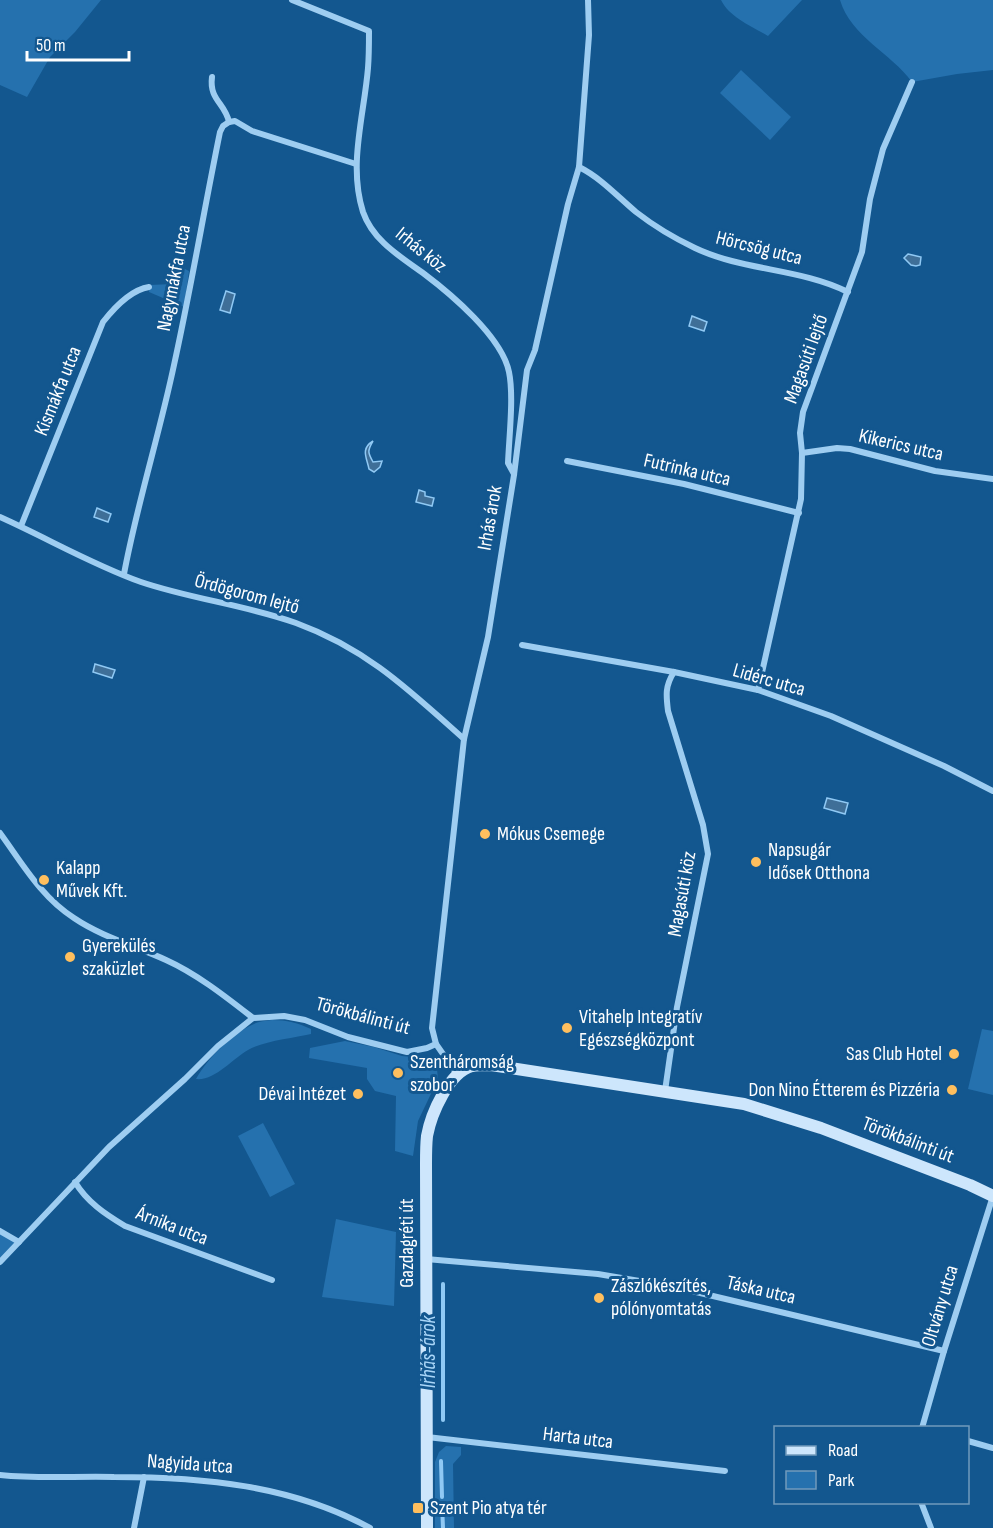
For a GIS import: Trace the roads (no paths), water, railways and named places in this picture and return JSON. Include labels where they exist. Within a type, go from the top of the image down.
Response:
[{"type":"street","name":"Irhás köz","points":[[292,0],[369,31],[368,68],[356,164],[357,184],[363,212],[376,234],[405,261],[437,284],[467,311],[486,332],[501,354],[509,370],[508,463],[514,475]]},
{"type":"street","name":"Irhás árok","points":[[436,1044],[432,1028],[464,739],[488,637],[514,475],[527,370],[535,350],[568,204],[579,167],[589,35],[588,0]]},
{"type":"street","points":[[212,77],[211,87],[214,97],[229,122],[235,122],[252,131],[356,164]]},
{"type":"street","name":"Magasúti lejtő","points":[[758,690],[779,590],[799,513],[802,453],[800,433],[803,412],[862,252],[870,199],[884,149],[912,82]]},
{"type":"street","name":"Nagymákfa utca","points":[[124,574],[174,367],[220,132],[229,122]]},
{"type":"street","name":"Hörcsög utca","points":[[579,167],[594,175],[645,218],[695,248],[726,260],[835,285],[848,292]]},
{"type":"street","name":"Kismákfa utca","points":[[21,526],[103,322],[130,295],[141,288],[149,287]]},
{"type":"street","name":"Kikerics utca","points":[[802,453],[837,448],[850,449],[913,466],[993,479]]},
{"type":"street","name":"Futrinka utca","points":[[567,461],[684,484],[799,513]]},
{"type":"street","name":"Ördögorom lejtő","points":[[0,517],[124,574],[171,591],[296,623],[329,638],[383,669],[464,739]]},
{"type":"street","name":"Lidérc utca","points":[[522,645],[674,672],[758,690],[831,716],[944,766],[993,791]]},
{"type":"street","name":"Magasúti köz","points":[[665,1091],[677,1007],[708,854],[703,825],[668,711],[666,683],[674,672]]},
{"type":"street","points":[[0,832],[43,891],[73,918],[111,937],[167,960],[209,985],[253,1018],[218,1046],[109,1147],[0,1262]]},
{"type":"street","name":"Törökbálinti út","points":[[253,1018],[284,1016],[304,1020],[348,1037],[407,1052],[436,1044]]},
{"type":"street","points":[[436,1044],[457,1074]]},
{"type":"street","name":"Törökbálinti út","points":[[457,1074],[470,1066],[490,1065],[744,1104],[784,1115],[889,1153],[993,1196]]},
{"type":"street","name":"Gazdagréti út","points":[[427,1528],[427,1135],[442,1097],[457,1074]]},
{"type":"street","name":"Árnika utca","points":[[75,1182],[82,1194],[106,1215],[125,1226],[272,1280]]},
{"type":"street","name":"Oltvány utca","points":[[923,1426],[993,1196]]},
{"type":"street","points":[[0,1231],[19,1242]]},
{"type":"street","name":"Táska utca","points":[[426,1259],[598,1274],[675,1287],[944,1351]]},
{"type":"street","name":"Harta utca","points":[[427,1437],[725,1471]]},
{"type":"street","points":[[969,1441],[993,1448]]},
{"type":"street","name":"Nagyida utca","points":[[0,1475],[54,1478],[144,1477],[238,1484],[268,1490],[333,1510],[370,1528]]},
{"type":"street","points":[[134,1528],[144,1477]]},
{"type":"street","points":[[921,1504],[931,1528]]},
{"type":"waterway","name":"Irhás-árok","points":[[443,1284],[443,1420]]},
{"type":"waterway","name":"Irhás-árok","points":[[441,1461],[442,1497]]},
{"type":"waterway","name":"Irhás-árok","points":[[442,1504],[443,1528]]},
{"type":"place","name":"Mókus Csemege","points":[[485,834]]},
{"type":"place","name":"Napsugár Idősek Otthona","points":[[756,862]]},
{"type":"place","name":"Kalapp Művek Kft.","points":[[44,880]]},
{"type":"place","name":"Gyerekülés szaküzlet","points":[[70,957]]},
{"type":"place","name":"Vitahelp Integratív Egészségközpont","points":[[567,1028]]},
{"type":"place","name":"Sas Club Hotel","points":[[954,1054]]},
{"type":"place","name":"Szentháromság szobor","points":[[398,1073]]},
{"type":"place","name":"Don Nino Étterem és Pizzéria","points":[[952,1090]]},
{"type":"place","name":"Dévai Intézet","points":[[358,1094]]},
{"type":"place","name":"Zászlókészítés, pólónyomtatás","points":[[599,1298]]},
{"type":"place","name":"Szent Pio atya tér","points":[[418,1508]]}]
